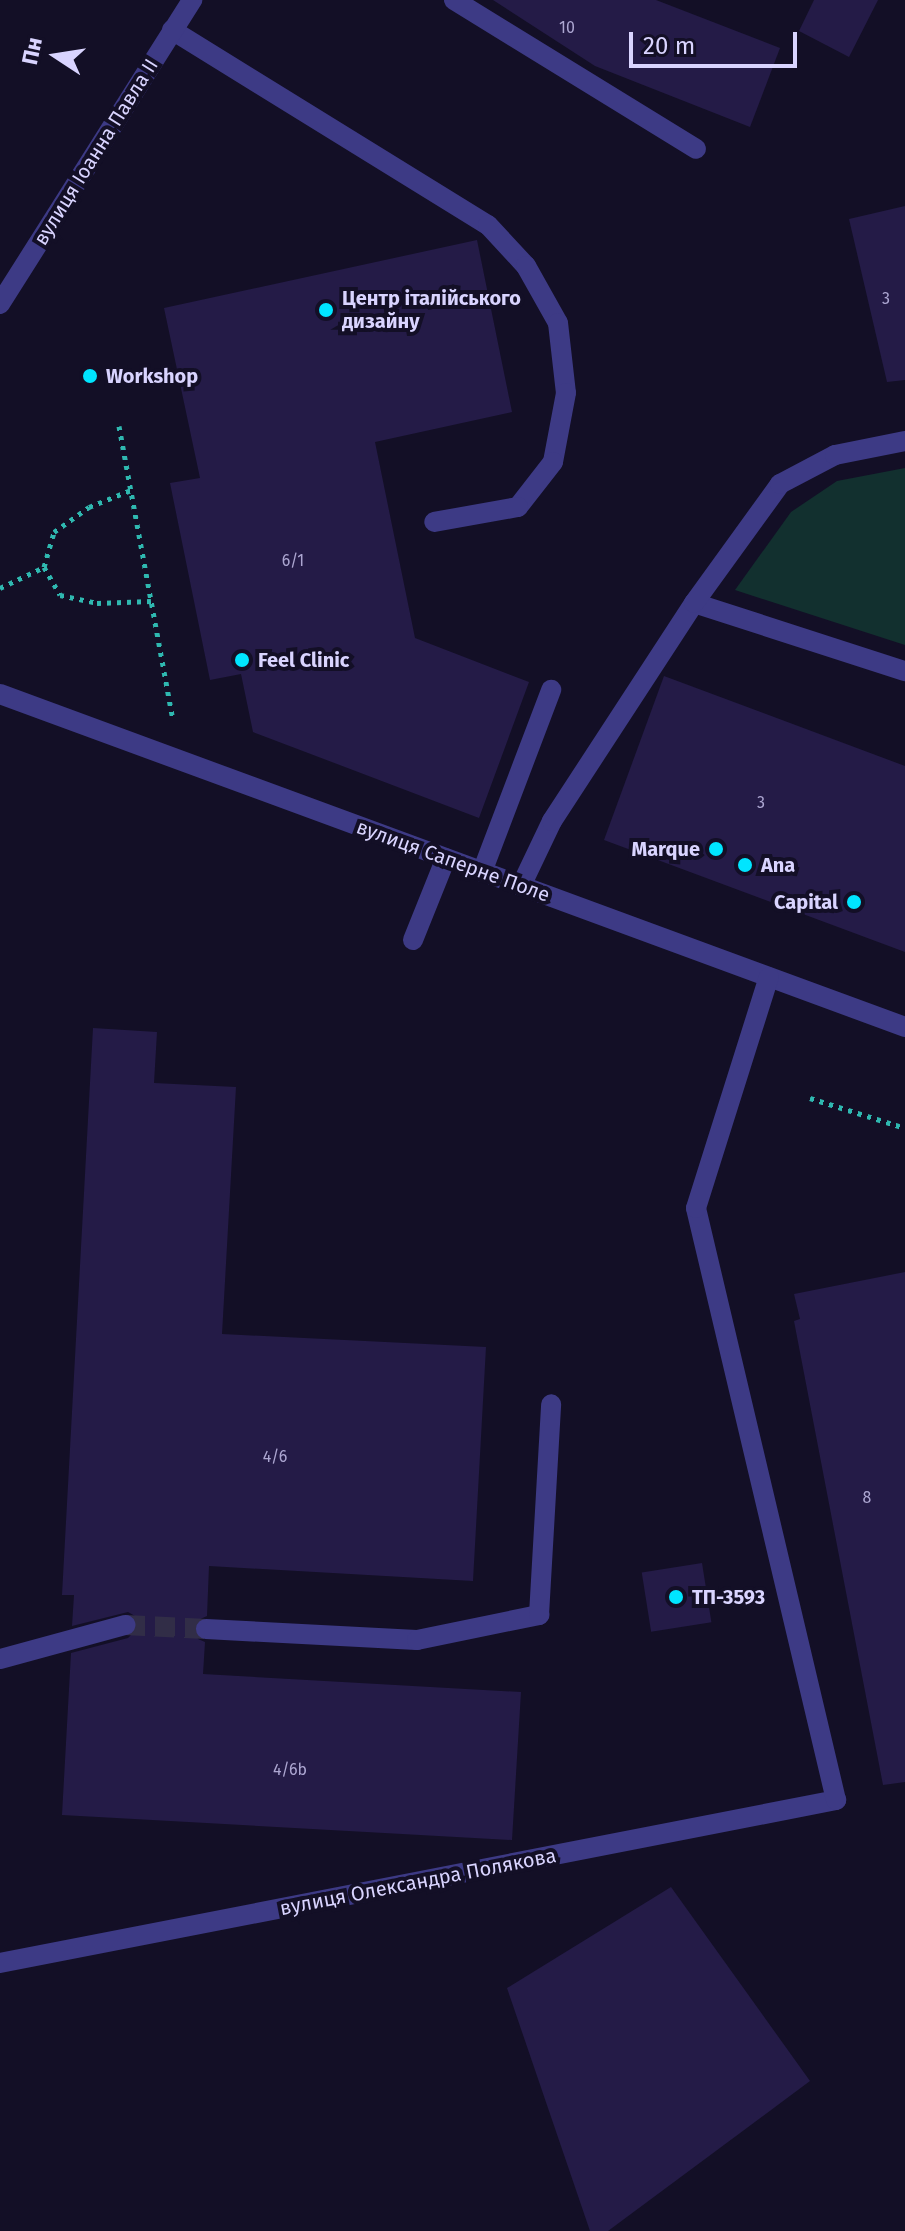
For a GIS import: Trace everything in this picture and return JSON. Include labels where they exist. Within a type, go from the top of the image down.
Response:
[{"type":"street","name":"вулиця Іоанна Павла II","points":[[0,304],[192,0]]},
{"type":"street","points":[[454,0],[696,149]]},
{"type":"street","points":[[172,30],[488,225],[526,266],[558,323],[566,393],[553,462],[518,507],[434,522]]},
{"type":"street","points":[[521,886],[552,821],[694,603],[780,484],[835,455],[905,441]]},
{"type":"street","points":[[694,603],[905,671]]},
{"type":"street","points":[[482,872],[551,690]]},
{"type":"street","name":"вулиця Саперне Поле","points":[[0,694],[905,1027]]},
{"type":"street","points":[[413,940],[446,858]]},
{"type":"street","name":"вулиця Олександра Полякова","points":[[0,1963],[836,1800],[696,1208],[769,977]]},
{"type":"street","points":[[206,1629],[417,1640],[539,1615],[551,1404]]},
{"type":"street","points":[[0,1659],[125,1625]]},
{"type":"path","points":[[119,426],[173,722]]},
{"type":"path","points":[[131,490],[89,507],[54,532],[44,567],[60,595],[97,603],[151,601]]},
{"type":"path","points":[[0,588],[44,567]]},
{"type":"path","points":[[810,1098],[905,1128]]},
{"type":"green space","points":[[905,468],[905,645],[735,590],[791,512],[837,481]]},
{"type":"building","points":[[493,0],[656,0],[780,48],[750,127],[595,66]]},
{"type":"building","points":[[814,0],[878,0],[849,57],[799,31]]},
{"type":"building","points":[[905,206],[905,380],[887,382],[849,219]]},
{"type":"building","points":[[477,240],[512,412],[375,442],[415,638],[529,682],[479,818],[253,732],[241,674],[210,680],[170,483],[200,478],[164,308]]},
{"type":"building","points":[[664,676],[905,766],[905,952],[604,840]]},
{"type":"building","points":[[93,1028],[157,1032],[154,1083],[236,1087],[222,1334],[486,1347],[473,1581],[209,1566],[207,1616],[196,1621],[193,1629],[198,1639],[205,1642],[203,1674],[521,1692],[512,1840],[62,1815],[71,1653],[128,1638],[138,1628],[135,1616],[128,1612],[72,1626],[74,1595],[62,1595]]},
{"type":"building","points":[[905,1272],[905,1782],[883,1785],[794,1321],[800,1319],[794,1294]]},
{"type":"building","name":"ТП-3593","points":[[702,1563],[711,1622],[651,1632],[642,1573]]},
{"type":"building","points":[[671,1887],[810,2081],[608,2231],[590,2231],[507,1988]]},
{"type":"tunnel","points":[[125,1625],[206,1629]]},
{"type":"place","name":"Центр італійського дизайну","points":[[326,310]]},
{"type":"place","name":"Workshop","points":[[90,376]]},
{"type":"place","name":"Feel Clinic","points":[[242,660]]},
{"type":"place","name":"Marque","points":[[716,849]]},
{"type":"place","name":"Ana","points":[[745,865]]},
{"type":"place","name":"Capital","points":[[854,902]]},
{"type":"place","name":"ТП-3593","points":[[676,1597]]}]
